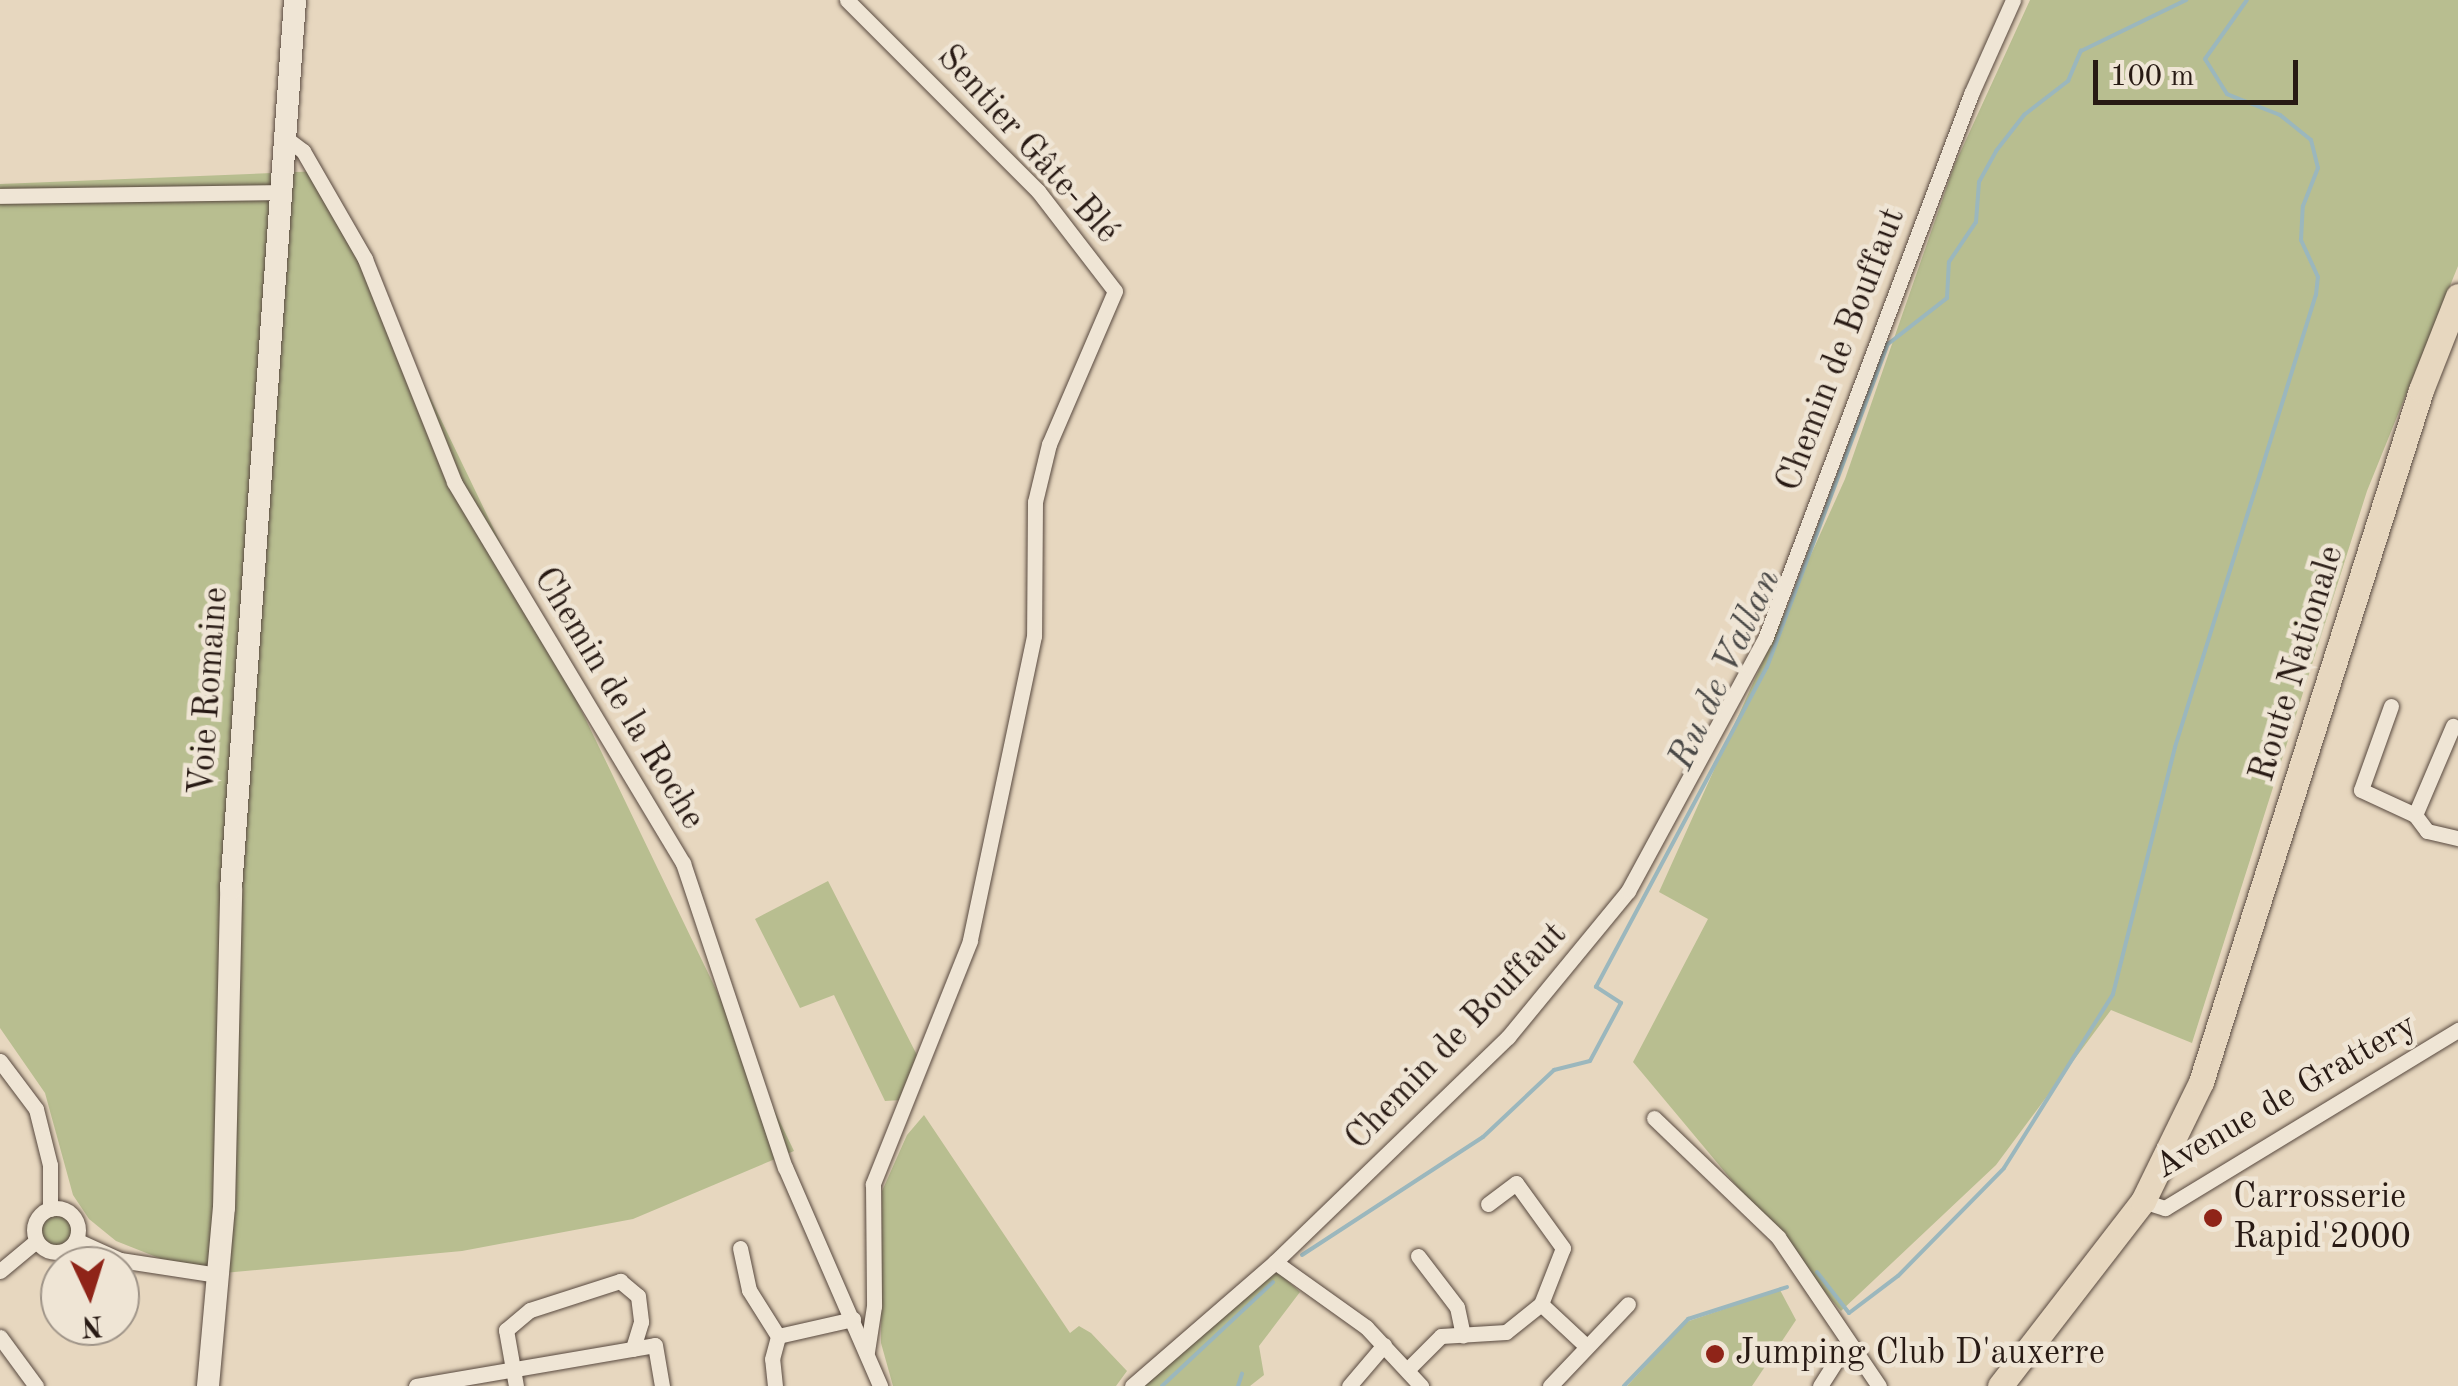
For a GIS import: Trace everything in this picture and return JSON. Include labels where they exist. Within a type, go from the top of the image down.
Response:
[{"type":"main road","name":"Voie Romaine","points":[[208,1386],[218,1275],[230,905],[278,192],[295,0]]},
{"type":"main road","name":"Route Nationale","points":[[2000,1386],[2142,1201],[2210,1055],[2421,390],[2458,296]]},
{"type":"street","name":"Sentier Gâte-Blé","points":[[847,0],[1038,191],[1116,291],[1049,444],[1035,502],[1034,636],[970,940],[873,1184],[874,1306],[867,1352]]},
{"type":"street","name":"Chemin de Bouffaut","points":[[1132,1386],[1285,1269],[1542,1000],[1602,928],[1668,825],[1765,639],[1971,94],[2014,0]]},
{"type":"street","name":"Chemin de la Roche","points":[[283,136],[303,151],[365,259],[410,360],[454,482],[683,863],[785,1167],[880,1386]]},
{"type":"street","points":[[0,196],[278,192]]},
{"type":"street","points":[[2392,706],[2361,790],[2415,815],[2427,831],[2458,838]]},
{"type":"street","points":[[2415,815],[2452,726]]},
{"type":"street","name":"Avenue de Grattery","points":[[2142,1201],[2165,1208],[2458,1030]]},
{"type":"street","points":[[0,1060],[36,1109],[50,1165],[50,1209],[35,1222],[36,1241]]},
{"type":"street","points":[[1654,1118],[1778,1237],[1879,1386]]},
{"type":"street","points":[[1408,1370],[1441,1336],[1506,1332],[1540,1304],[1563,1248],[1516,1183],[1488,1204]]},
{"type":"street","points":[[50,1209],[71,1214],[76,1240]]},
{"type":"street","points":[[76,1240],[120,1260],[218,1275]]},
{"type":"street","points":[[36,1241],[54,1253],[76,1240]]},
{"type":"street","points":[[0,1271],[36,1241]]},
{"type":"street","points":[[740,1248],[749,1290],[778,1336],[772,1359],[775,1386]]},
{"type":"street","points":[[1418,1256],[1457,1307],[1463,1334]]},
{"type":"street","points":[[1285,1269],[1384,1345],[1422,1386]]},
{"type":"street","points":[[514,1378],[506,1330],[518,1320],[620,1281],[638,1296],[641,1322],[632,1348]]},
{"type":"street","points":[[1540,1304],[1586,1346]]},
{"type":"street","points":[[1550,1386],[1628,1304]]},
{"type":"street","points":[[778,1336],[853,1319]]},
{"type":"street","points":[[0,1337],[36,1386]]},
{"type":"street","points":[[1820,1386],[1848,1342]]},
{"type":"street","points":[[416,1386],[514,1378],[655,1345],[662,1386]]},
{"type":"street","points":[[1349,1386],[1384,1345]]},
{"type":"green space","points":[[2030,0],[2458,0],[2458,266],[2367,491],[2192,1043],[2111,1010],[1996,1165],[1841,1311],[1633,1062],[1708,919],[1659,892],[1845,479],[1954,166]]},
{"type":"green space","points":[[321,171],[794,1151],[633,1219],[462,1251],[202,1275],[140,1250],[140,1246],[116,1241],[89,1219],[73,1195],[45,1093],[0,1028],[0,184]]},
{"type":"green space","points":[[828,881],[919,1059],[902,1100],[885,1101],[834,995],[800,1008],[755,919]]},
{"type":"green space","points":[[924,1115],[1070,1333],[1079,1326],[1091,1333],[1127,1371],[1116,1386],[893,1386],[881,1343],[882,1191],[907,1135]]},
{"type":"green space","points":[[63,1217],[72,1226],[69,1244],[45,1244],[41,1232],[45,1220]]},
{"type":"green space","points":[[1277,1271],[1300,1292],[1259,1346],[1264,1375],[1250,1386],[1141,1386]]},
{"type":"green space","name":"Jumping Club D'auxerre","points":[[1780,1290],[1796,1320],[1752,1386],[1627,1386],[1686,1322]]},
{"type":"waterway","name":"Ru de Vallan","points":[[1302,1255],[1483,1137],[1554,1070],[1590,1061],[1621,1003],[1596,987],[1767,667],[1888,344],[1947,298],[1949,262],[1976,222],[1979,182],[1996,151],[2024,115],[2068,81],[2081,51],[2186,0]]},
{"type":"waterway","points":[[1817,1272],[1849,1313],[1898,1276],[2004,1168],[2113,994],[2175,747],[2316,295],[2318,277],[2301,240],[2303,206],[2318,168],[2311,140],[2280,115],[2227,94],[2205,59],[2247,0]]},
{"type":"waterway","name":"Ru de Vallan","points":[[1162,1386],[1273,1282]]},
{"type":"waterway","points":[[1624,1386],[1688,1319],[1787,1287]]},
{"type":"waterway","points":[[1238,1386],[1242,1374]]},
{"type":"place","name":"Carrosserie Rapid'2000","points":[[2213,1218]]},
{"type":"place","name":"Jumping Club D'auxerre","points":[[1715,1354]]}]
